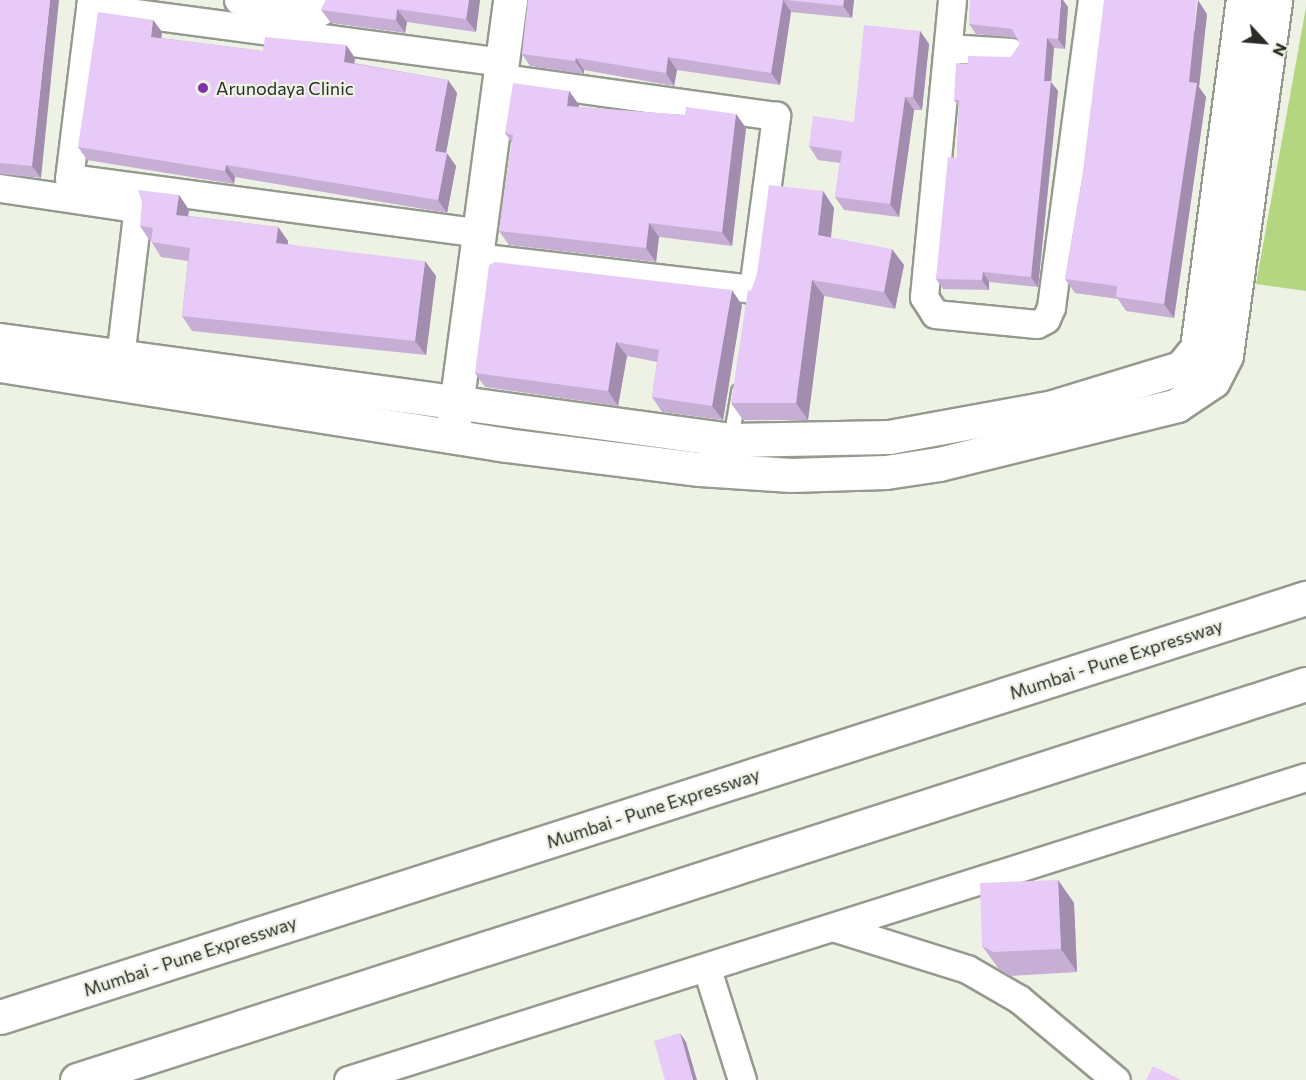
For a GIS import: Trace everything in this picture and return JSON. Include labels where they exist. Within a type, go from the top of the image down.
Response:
[{"type":"main road","points":[[452,436],[510,0]]},
{"type":"main road","points":[[0,340],[731,440],[889,437],[1049,408],[1181,368],[1197,348],[1243,0]]},
{"type":"main road","points":[[0,365],[452,436],[700,469],[791,475],[886,472],[939,464],[1177,405],[1214,381],[1226,355],[1275,0]]},
{"type":"main road","name":"Mumbai - Pune Expressway","points":[[0,1017],[1306,598]]},
{"type":"main road","points":[[77,1080],[1306,684]]},
{"type":"street","points":[[238,0],[319,17],[502,70],[776,116],[752,297],[478,245],[69,178],[90,3],[319,17]]},
{"type":"street","points":[[952,0],[924,297],[927,307],[935,315],[1037,324],[1046,319],[1051,307],[1092,0]]},
{"type":"street","points":[[948,48],[1011,52]]},
{"type":"street","points":[[0,188],[128,207],[137,215],[120,357]]},
{"type":"street","points":[[348,1080],[707,969],[1306,777]]},
{"type":"street","points":[[836,928],[967,969],[1019,999],[1116,1080]]},
{"type":"street","points":[[707,969],[742,1080]]},
{"type":"lane","points":[[731,440],[741,373]]},
{"type":"shaded area","points":[[1306,7],[1306,291],[1256,284]]},
{"type":"building","points":[[0,0],[50,0],[32,166],[0,163]]},
{"type":"building","points":[[326,0],[469,0],[466,19],[397,9],[396,20],[321,10]]},
{"type":"building","points":[[528,0],[783,0],[771,73],[668,57],[666,73],[576,58],[575,61],[522,54]]},
{"type":"building","points":[[786,0],[844,0],[843,6]]},
{"type":"building","points":[[970,0],[1061,0],[1058,39],[1047,38],[1044,81],[1051,81],[1031,277],[983,272],[982,280],[936,279],[948,157],[957,158],[959,100],[954,100],[956,63],[968,64],[968,56],[1011,57],[1020,44],[1012,29],[969,24]]},
{"type":"building","points":[[1104,0],[1197,0],[1189,82],[1197,83],[1164,304],[1116,297],[1117,286],[1065,279],[1082,179]]},
{"type":"building","points":[[98,12],[153,20],[151,37],[263,51],[265,37],[346,45],[344,62],[448,80],[435,151],[447,153],[438,200],[226,165],[225,171],[78,147]]},
{"type":"building","points":[[864,25],[920,31],[913,97],[905,97],[890,204],[835,197],[842,151],[809,146],[813,116],[854,122]]},
{"type":"building","points":[[513,83],[569,91],[567,106],[685,115],[686,107],[736,114],[722,232],[649,223],[646,248],[499,231],[513,135],[505,133]]},
{"type":"building","points":[[769,185],[823,191],[818,235],[892,249],[884,292],[812,280],[796,403],[731,403],[748,290],[751,291],[757,274]]},
{"type":"building","points":[[138,190],[179,195],[176,215],[278,227],[276,243],[425,261],[415,341],[182,316],[190,248],[151,242],[153,228],[140,226],[142,202]]},
{"type":"building","points":[[495,262],[732,290],[712,406],[652,397],[659,350],[616,342],[608,391],[475,373],[489,265]]},
{"type":"building","points":[[1058,880],[1061,949],[993,952],[982,946],[980,883]]},
{"type":"building","points":[[680,1033],[693,1080],[665,1080],[654,1041]]},
{"type":"building","points":[[1153,1066],[1181,1080],[1146,1080]]},
{"type":"place","name":"Arunodaya Clinic","points":[[203,88]]}]
